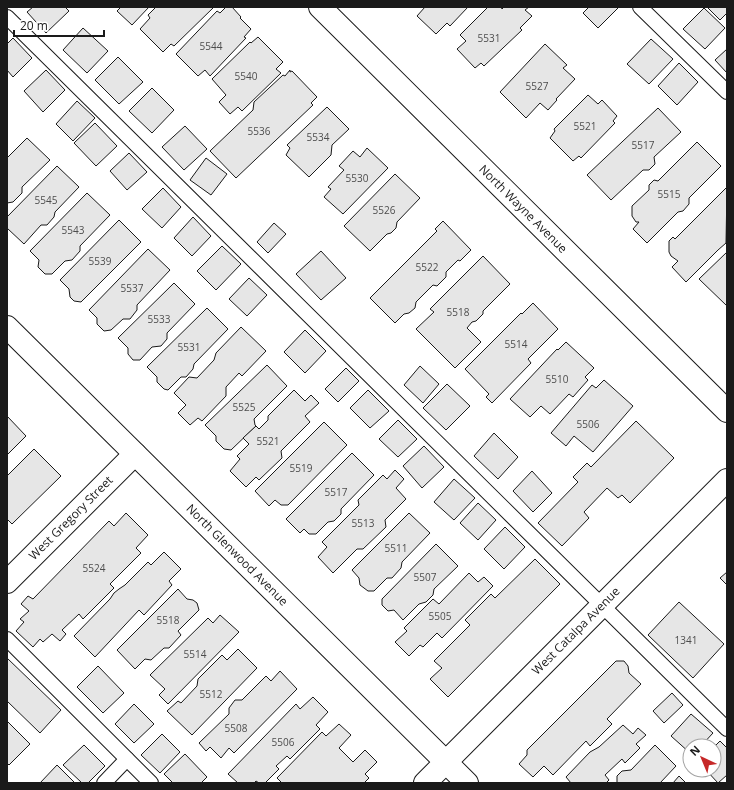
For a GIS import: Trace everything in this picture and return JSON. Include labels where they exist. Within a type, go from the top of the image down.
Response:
[{"type":"street","name":"North Wayne Avenue","points":[[320,7],[727,411]]},
{"type":"street","name":"North Glenwood Avenue","points":[[7,327],[467,783]]},
{"type":"street","name":"West Gregory Street","points":[[7,582],[135,454]]},
{"type":"street","name":"West Catalpa Avenue","points":[[425,783],[727,480]]},
{"type":"lane","points":[[640,7],[727,92]]},
{"type":"lane","points":[[7,17],[727,730]]},
{"type":"lane","points":[[7,639],[151,783]]},
{"type":"lane","points":[[104,783],[127,759]]},
{"type":"building","points":[[33,7],[65,7],[69,11],[46,33],[27,12]]},
{"type":"building","points":[[121,7],[149,7],[132,25],[117,11]]},
{"type":"building","points":[[156,7],[214,7],[174,46],[171,44],[163,52],[140,29],[150,18],[148,15]]},
{"type":"building","points":[[226,7],[232,7],[251,29],[244,37],[246,38],[210,76],[205,70],[198,76],[176,54],[217,11],[220,13]]},
{"type":"building","points":[[425,7],[468,7],[450,26],[447,23],[436,34],[417,16]]},
{"type":"building","points":[[488,7],[501,7],[502,9],[504,7],[529,7],[525,10],[532,16],[520,28],[522,30],[484,66],[481,63],[475,68],[457,49],[466,41],[460,35]]},
{"type":"building","points":[[589,7],[619,7],[598,28],[583,13]]},
{"type":"building","points":[[707,7],[727,7],[727,13],[720,20]]},
{"type":"building","points":[[704,8],[725,28],[705,49],[683,29]]},
{"type":"building","points":[[83,28],[108,51],[87,73],[63,50]]},
{"type":"building","points":[[258,37],[283,62],[276,69],[281,73],[242,111],[238,107],[230,114],[219,102],[226,95],[212,79],[250,42],[251,43]]},
{"type":"building","points":[[13,38],[32,58],[13,77],[7,70],[7,44]]},
{"type":"building","points":[[651,39],[673,59],[649,84],[627,64]]},
{"type":"building","points":[[545,44],[567,65],[563,68],[575,79],[548,110],[540,103],[526,118],[500,92]]},
{"type":"building","points":[[727,49],[727,73],[715,60]]},
{"type":"building","points":[[118,57],[143,82],[119,104],[95,80]]},
{"type":"building","points":[[679,63],[698,82],[677,105],[658,86]]},
{"type":"building","points":[[46,70],[65,90],[43,112],[24,91]]},
{"type":"building","points":[[290,70],[290,72],[292,71],[317,97],[311,103],[313,105],[236,178],[210,151],[253,110],[254,102]]},
{"type":"building","points":[[152,88],[174,110],[152,133],[129,111]]},
{"type":"building","points":[[588,95],[598,104],[602,100],[617,116],[613,121],[615,123],[581,158],[579,156],[573,161],[550,138],[555,131],[554,129]]},
{"type":"building","points":[[77,101],[95,118],[73,141],[56,124]]},
{"type":"building","points":[[327,107],[349,129],[332,145],[331,155],[309,177],[286,155],[290,148],[287,145]]},
{"type":"building","points":[[658,108],[681,132],[654,157],[655,164],[649,170],[643,170],[611,200],[587,175]]},
{"type":"building","points":[[95,123],[117,146],[96,166],[74,143]]},
{"type":"building","points":[[185,126],[207,149],[184,170],[162,147]]},
{"type":"building","points":[[27,138],[50,160],[22,187],[22,193],[13,202],[7,203],[7,158]]},
{"type":"building","points":[[697,142],[721,166],[689,198],[689,204],[683,211],[678,212],[647,243],[633,229],[639,222],[636,222],[632,216],[632,206],[649,190],[649,185],[654,180],[658,181]]},
{"type":"building","points":[[367,148],[388,168],[343,214],[324,197],[331,189],[328,187],[344,170],[339,166],[353,151],[360,157]]},
{"type":"building","points":[[129,153],[147,172],[127,190],[110,171]]},
{"type":"building","points":[[206,158],[227,174],[211,195],[190,180]]},
{"type":"building","points":[[57,166],[79,187],[55,212],[54,217],[47,225],[41,225],[24,244],[7,228],[7,217]]},
{"type":"building","points":[[395,174],[420,198],[397,222],[396,228],[391,233],[387,234],[370,251],[344,226]]},
{"type":"building","points":[[727,187],[726,243],[686,282],[672,267],[678,261],[671,256],[669,252],[669,241],[673,237],[675,239]]},
{"type":"building","points":[[163,188],[181,207],[162,228],[142,209]]},
{"type":"building","points":[[87,193],[110,215],[80,246],[80,251],[72,260],[65,261],[52,274],[45,274],[38,267],[39,260],[30,251]]},
{"type":"building","points":[[193,217],[211,236],[192,256],[174,238]]},
{"type":"building","points":[[119,220],[141,242],[81,302],[74,301],[70,297],[69,289],[60,280]]},
{"type":"building","points":[[443,221],[471,250],[446,272],[446,277],[437,286],[433,285],[416,302],[415,308],[409,313],[404,314],[395,323],[370,298],[437,231],[435,229]]},
{"type":"building","points":[[274,223],[286,234],[268,253],[257,242]]},
{"type":"building","points":[[222,246],[241,264],[216,290],[197,271]]},
{"type":"building","points":[[148,249],[170,270],[137,305],[137,310],[130,319],[123,319],[111,330],[104,331],[97,324],[97,318],[89,310]]},
{"type":"building","points":[[321,251],[346,278],[321,300],[296,274]]},
{"type":"building","points":[[727,252],[727,306],[699,279]]},
{"type":"building","points":[[483,256],[510,284],[483,311],[483,314],[476,321],[472,322],[467,328],[481,342],[455,368],[416,329],[434,312],[430,309]]},
{"type":"building","points":[[249,278],[267,295],[247,316],[229,299]]},
{"type":"building","points":[[174,283],[195,304],[167,333],[167,339],[161,346],[152,347],[140,360],[133,360],[128,354],[128,348],[118,338]]},
{"type":"building","points":[[533,303],[558,329],[528,359],[531,363],[492,403],[486,397],[489,394],[465,369]]},
{"type":"building","points":[[207,308],[228,329],[194,364],[193,369],[186,377],[181,377],[168,390],[164,389],[157,382],[157,377],[147,367]]},
{"type":"building","points":[[241,327],[266,351],[242,376],[239,373],[226,387],[226,396],[202,421],[198,418],[190,425],[178,413],[186,405],[174,393],[189,377],[197,378],[214,360],[216,353]]},
{"type":"building","points":[[305,330],[326,351],[305,373],[284,352]]},
{"type":"building","points":[[566,342],[594,368],[585,377],[588,380],[573,397],[569,394],[550,414],[541,406],[530,417],[510,399],[557,349],[558,350]]},
{"type":"building","points":[[267,365],[287,386],[254,419],[256,426],[231,450],[224,449],[216,441],[216,436],[205,425]]},
{"type":"building","points":[[420,366],[439,384],[423,403],[404,385]]},
{"type":"building","points":[[346,368],[359,381],[338,402],[325,389]]},
{"type":"building","points":[[604,380],[633,406],[593,452],[574,436],[566,446],[551,433],[592,385],[596,388]]},
{"type":"building","points":[[447,384],[470,406],[446,430],[423,408]]},
{"type":"building","points":[[294,390],[305,401],[311,395],[319,403],[305,416],[310,422],[281,451],[282,458],[259,480],[256,477],[246,487],[230,471],[240,459],[237,456],[249,444],[243,438],[256,426],[259,429],[268,420],[268,416]]},
{"type":"building","points":[[368,390],[389,411],[370,428],[350,408]]},
{"type":"building","points":[[7,416],[26,436],[7,455]]},
{"type":"building","points":[[398,420],[417,439],[398,457],[379,439]]},
{"type":"building","points":[[636,421],[674,458],[630,503],[622,495],[618,498],[607,488],[584,512],[589,518],[562,546],[538,523],[578,482],[573,477],[587,463],[591,467]]},
{"type":"building","points":[[324,422],[347,445],[288,505],[281,505],[275,500],[269,506],[255,491]]},
{"type":"building","points":[[494,433],[518,457],[498,479],[474,456]]},
{"type":"building","points":[[424,446],[444,467],[422,488],[403,466]]},
{"type":"building","points":[[34,449],[61,476],[12,524],[7,519],[7,476]]},
{"type":"building","points":[[352,453],[374,475],[341,509],[341,514],[334,521],[328,522],[316,534],[309,534],[304,529],[300,533],[286,519]]},
{"type":"building","points":[[395,470],[404,479],[396,488],[406,499],[385,520],[386,527],[363,549],[357,549],[333,573],[318,557],[327,547],[322,542],[359,505],[358,500],[383,475],[387,479]]},
{"type":"building","points":[[532,471],[552,493],[533,512],[513,491]]},
{"type":"building","points":[[454,479],[475,498],[454,520],[434,502]]},
{"type":"building","points":[[478,503],[496,520],[478,540],[460,523]]},
{"type":"building","points":[[126,513],[148,535],[136,548],[141,553],[110,584],[114,588],[83,619],[79,614],[62,630],[66,634],[60,641],[52,634],[43,642],[40,639],[33,647],[16,631],[24,622],[20,619],[29,611],[21,604],[28,596],[33,599],[109,521],[114,526]]},
{"type":"building","points":[[409,513],[430,533],[402,562],[401,568],[392,578],[387,578],[374,591],[368,591],[360,585],[359,578],[352,570]]},
{"type":"building","points":[[505,527],[525,547],[504,569],[484,549]]},
{"type":"building","points":[[436,544],[458,566],[434,589],[433,595],[426,602],[419,604],[403,620],[394,610],[388,611],[382,605],[382,599]]},
{"type":"building","points":[[164,552],[181,569],[169,581],[172,585],[144,615],[139,610],[95,657],[74,636],[114,593],[125,585],[148,562],[151,565]]},
{"type":"building","points":[[535,559],[560,584],[448,697],[430,679],[442,668],[434,661],[470,625],[465,620],[491,594],[495,598]]},
{"type":"building","points":[[727,572],[727,585],[720,578]]},
{"type":"building","points":[[469,573],[478,582],[484,577],[493,586],[442,638],[437,633],[423,647],[420,645],[409,656],[395,642],[407,631],[404,628],[433,599],[439,604]]},
{"type":"building","points":[[178,589],[187,599],[193,600],[197,603],[199,610],[178,631],[181,635],[169,648],[164,648],[151,660],[145,659],[135,669],[117,650]]},
{"type":"building","points":[[679,602],[724,644],[693,678],[648,635]]},
{"type":"building","points":[[220,615],[239,632],[168,704],[159,695],[165,689],[150,675],[208,618],[213,623]]},
{"type":"building","points":[[238,649],[257,668],[192,735],[167,711],[178,701],[181,703],[197,686],[198,679],[222,655],[227,660]]},
{"type":"building","points":[[7,658],[61,710],[40,733],[7,701]]},
{"type":"building","points":[[616,661],[624,661],[628,666],[629,673],[641,684],[607,719],[612,724],[590,746],[586,741],[553,775],[544,766],[533,777],[519,764],[527,755],[527,750]]},
{"type":"building","points":[[98,666],[124,693],[103,713],[77,687]]},
{"type":"building","points":[[280,671],[297,689],[234,753],[229,748],[221,758],[210,747],[206,751],[199,743],[229,714],[229,708],[235,700],[242,700],[266,676],[271,681]]},
{"type":"building","points":[[672,693],[683,705],[664,723],[653,711]]},
{"type":"building","points":[[313,697],[328,712],[316,725],[320,729],[290,759],[287,756],[276,766],[279,769],[265,783],[259,783],[256,781],[254,783],[238,783],[228,774],[296,704],[300,709]]},
{"type":"building","points":[[134,704],[154,724],[134,743],[115,724]]},
{"type":"building","points":[[691,714],[713,733],[708,738],[682,738],[682,746],[671,736]]},
{"type":"building","points":[[7,721],[30,744],[9,765],[7,763]]},
{"type":"building","points":[[339,724],[351,735],[339,748],[353,762],[365,750],[377,762],[365,774],[369,778],[364,783],[282,783],[277,778],[322,732],[326,736]]},
{"type":"building","points":[[623,725],[633,734],[638,728],[646,735],[636,744],[640,748],[625,763],[622,759],[605,775],[609,780],[606,783],[571,783],[566,777],[590,752],[599,747]]},
{"type":"building","points":[[162,734],[180,752],[160,773],[141,755]]},
{"type":"building","points":[[722,743],[727,748],[727,775],[718,783],[713,778],[722,778]]},
{"type":"building","points":[[84,745],[105,766],[88,783],[82,783],[63,765]]},
{"type":"building","points":[[655,745],[676,766],[660,783],[617,783],[617,776],[622,771],[631,770]]},
{"type":"building","points":[[185,754],[207,777],[201,783],[173,783],[164,774]]},
{"type":"building","points":[[57,765],[75,783],[40,783]]},
{"type":"building","points":[[679,776],[686,783],[673,783]]}]
